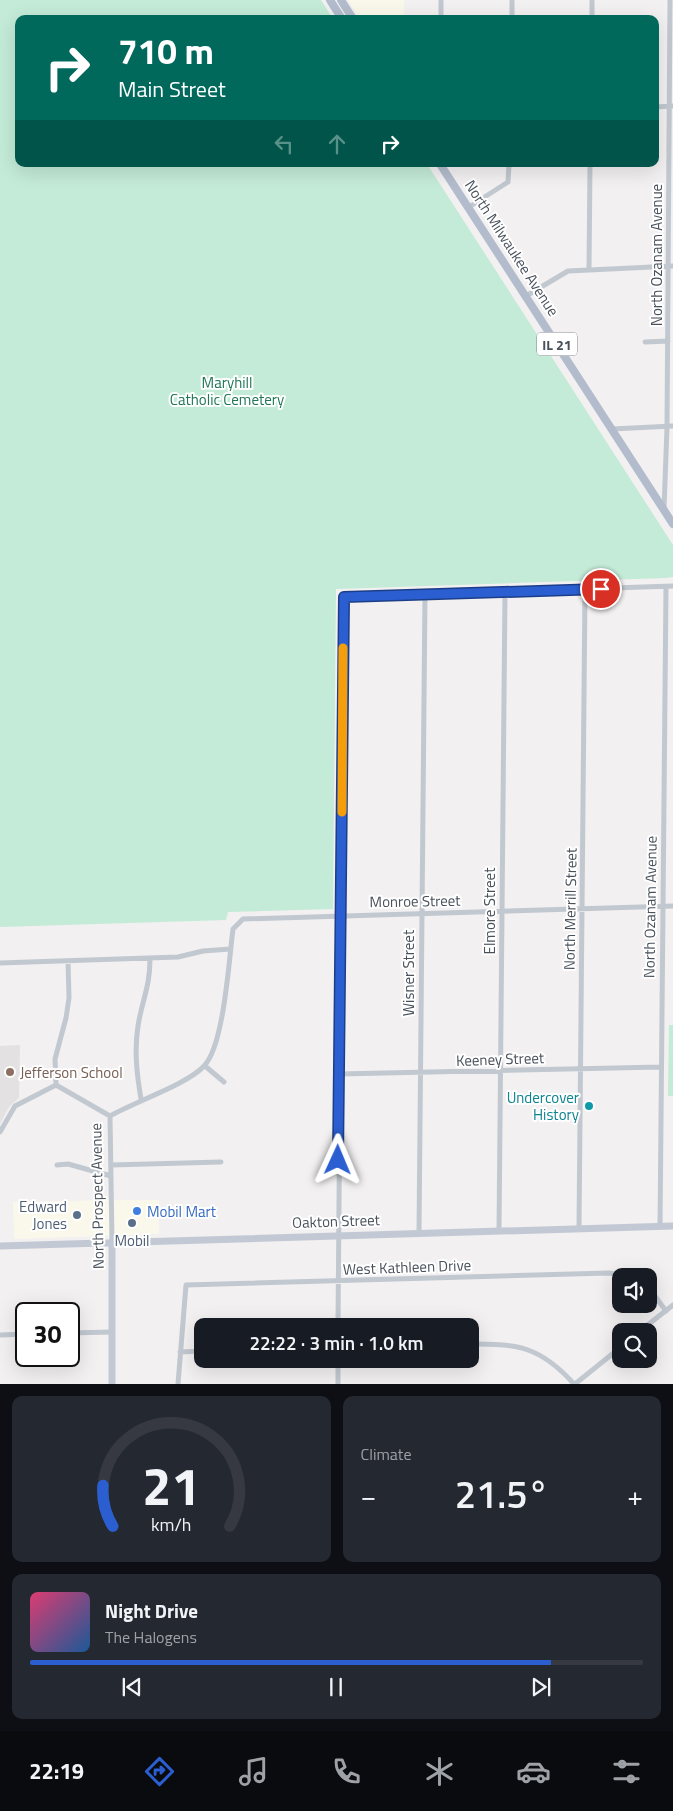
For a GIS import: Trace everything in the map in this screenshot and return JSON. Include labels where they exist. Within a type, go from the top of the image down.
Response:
[{"type":"main road","points":[[330,0],[339,15]]},
{"type":"main road","points":[[341,0],[350,15]]},
{"type":"main road","name":"North Milwaukee Avenue","points":[[443,167],[673,524]]},
{"type":"main road","name":"Oakton Street","points":[[0,1246],[673,1226]]},
{"type":"main road","name":"North Prospect Avenue","points":[[112,1242],[112,1384]]},
{"type":"street","points":[[441,0],[441,15]]},
{"type":"street","points":[[512,0],[512,15]]},
{"type":"street","points":[[592,0],[592,15]]},
{"type":"street","name":"North Ozanam Avenue","points":[[664,509],[670,426],[668,341],[671,107],[670,0]]},
{"type":"street","points":[[469,207],[508,182],[509,167]]},
{"type":"street","points":[[589,269],[590,167]]},
{"type":"street","points":[[526,296],[564,273],[589,269],[670,266]]},
{"type":"street","points":[[645,342],[668,341]]},
{"type":"street","points":[[612,429],[670,426]]},
{"type":"street","points":[[338,1318],[344,597],[673,586]]},
{"type":"street","name":"North Ozanam Avenue","points":[[660,1227],[666,587]]},
{"type":"street","name":"North Merrill Street","points":[[579,1228],[585,590]]},
{"type":"street","name":"Elmore Street","points":[[499,1230],[505,592]]},
{"type":"street","name":"Wisner Street","points":[[419,1233],[425,594]]},
{"type":"street","name":"Monroe Street","points":[[230,950],[233,929],[243,919],[673,906]]},
{"type":"street","points":[[0,963],[178,958],[203,951],[230,950],[219,1032],[205,1066],[224,1082]]},
{"type":"street","points":[[141,1099],[136,1065],[136,1041],[140,1017],[149,985],[150,959]]},
{"type":"street","points":[[56,1085],[54,1059],[66,1018],[69,998],[68,961]]},
{"type":"street","name":"North Prospect Avenue","points":[[112,1242],[110,1116],[141,1099],[186,1079],[205,1066]]},
{"type":"street","name":"Keeney Street","points":[[339,1074],[661,1067]]},
{"type":"street","points":[[0,1132],[15,1106],[56,1085]]},
{"type":"street","points":[[56,1085],[110,1116]]},
{"type":"street","points":[[110,1165],[221,1162]]},
{"type":"street","points":[[57,1165],[68,1164],[111,1176]]},
{"type":"street","name":"West Kathleen Drive","points":[[180,1352],[186,1285],[612,1274]]},
{"type":"street","points":[[657,1299],[666,1311]]},
{"type":"street","points":[[650,1323],[673,1305]]},
{"type":"street","points":[[80,1333],[112,1332]]},
{"type":"street","points":[[0,1335],[15,1334]]},
{"type":"street","points":[[479,1344],[500,1343],[527,1348],[551,1361],[575,1384],[612,1353]]},
{"type":"street","points":[[178,1384],[180,1352],[194,1351]]},
{"type":"street","points":[[338,1368],[338,1384]]},
{"type":"shaded area","points":[[348,0],[404,0],[404,15],[357,15]]},
{"type":"shaded area","name":"Jefferson School","points":[[20,1045],[19,1098],[9,1107],[0,1124],[0,1046]]},
{"type":"shaded area","points":[[159,1200],[159,1234],[14,1239],[13,1202]]},
{"type":"green space","name":"Maryhill Catholic Cemetery","points":[[0,0],[321,0],[330,15],[15,15],[15,167],[429,167],[673,545],[673,577],[336,589],[333,909],[228,912],[226,920],[0,927]]},
{"type":"green space","points":[[669,1025],[673,1025],[673,1096],[668,1096]]},
{"type":"slow traffic","points":[[342,812],[343,648]]},
{"type":"place","name":"Jefferson School","points":[[10,1072]]},
{"type":"place","name":"Undercover History","points":[[589,1106]]},
{"type":"place","name":"Mobil Mart","points":[[137,1211]]},
{"type":"place","name":"Edward Jones","points":[[77,1215]]},
{"type":"place","name":"Mobil","points":[[132,1223]]},
{"type":"route","points":[[338,1160],[344,597],[601,589]]}]
